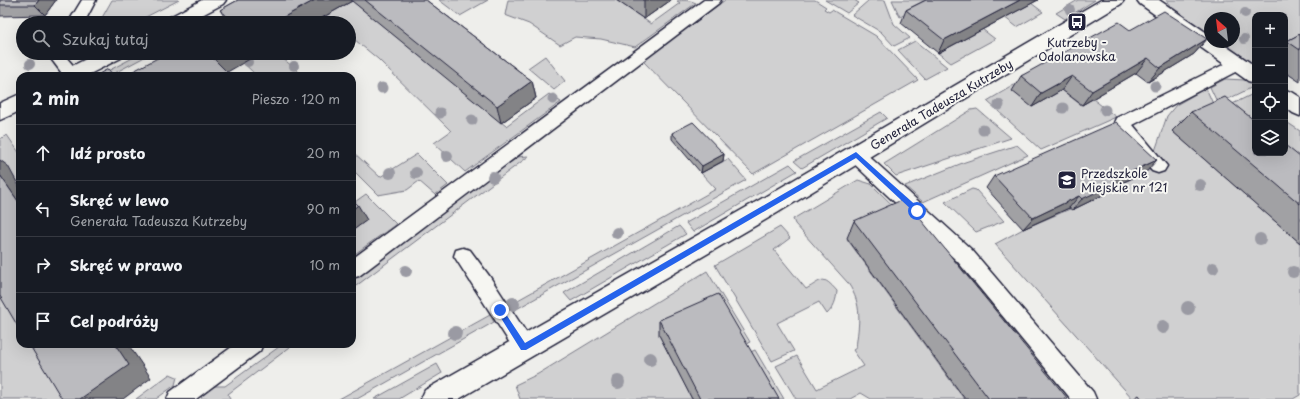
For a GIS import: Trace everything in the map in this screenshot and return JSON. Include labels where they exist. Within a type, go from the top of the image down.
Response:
[{"type":"street","points":[[186,16],[217,0]]},
{"type":"street","name":"Generała Tadeusza Kutrzeby","points":[[434,399],[856,154],[1115,0]]},
{"type":"street","points":[[1146,0],[1252,74]]},
{"type":"street","points":[[76,72],[100,60]]},
{"type":"street","points":[[1288,99],[1300,108]]},
{"type":"street","points":[[0,112],[16,104]]},
{"type":"lane","points":[[80,16],[89,0]]},
{"type":"lane","points":[[356,267],[714,0]]},
{"type":"lane","points":[[60,60],[68,72]]},
{"type":"lane","points":[[1158,166],[1122,123],[1237,64]]},
{"type":"lane","points":[[856,154],[965,256],[1085,399]]},
{"type":"lane","points":[[463,256],[483,283],[524,348]]},
{"type":"lane","points":[[178,399],[248,348]]},
{"type":"shaded area","points":[[112,0],[179,0],[148,16],[103,16]]},
{"type":"shaded area","points":[[351,0],[506,126],[549,94],[561,102],[465,172],[434,143],[451,131],[378,59],[356,41],[356,16],[325,16]]},
{"type":"shaded area","points":[[439,0],[488,0],[460,16]]},
{"type":"shaded area","points":[[508,0],[616,0],[651,24],[680,3],[677,1],[686,0],[696,3],[635,47],[601,39],[575,37],[560,45],[529,24],[505,15]]},
{"type":"shaded area","points":[[725,0],[815,0],[826,7],[824,9],[829,12],[832,10],[876,36],[918,80],[753,174],[643,61]]},
{"type":"shaded area","points":[[825,0],[854,0],[859,3],[847,13]]},
{"type":"shaded area","points":[[869,0],[885,0],[894,24],[910,38],[894,46],[881,32],[852,15]]},
{"type":"shaded area","points":[[892,0],[935,0],[900,17]]},
{"type":"shaded area","points":[[1078,0],[1095,0],[1065,19],[1056,13]]},
{"type":"shaded area","points":[[1166,0],[1300,0],[1300,43],[1288,48],[1288,12],[1252,12],[1252,63],[1231,48],[1240,48],[1240,12],[1204,12],[1204,30],[1170,6]]},
{"type":"shaded area","points":[[1031,3],[1043,12],[1017,27],[1004,17]]},
{"type":"shaded area","points":[[982,29],[995,39],[951,63],[938,53]]},
{"type":"shaded area","points":[[915,41],[947,67],[925,79],[898,50]]},
{"type":"shaded area","points":[[545,56],[565,81],[554,90],[528,68]]},
{"type":"shaded area","points":[[1058,59],[1062,90],[1081,105],[1093,99],[1116,117],[1041,150],[987,101]]},
{"type":"shaded area","points":[[129,60],[139,60],[116,72],[106,72]]},
{"type":"shaded area","points":[[240,60],[285,60],[299,72],[253,72]]},
{"type":"shaded area","points":[[1225,79],[1245,80],[1252,82],[1252,87],[1218,104],[1210,87]]},
{"type":"shaded area","points":[[1206,88],[1214,106],[1179,121],[1185,126],[1172,131],[1300,243],[1300,395],[1293,399],[1133,399],[995,244],[1023,229],[1105,194],[1103,192],[1163,164],[1155,151],[1167,116],[1176,105]]},
{"type":"shaded area","points":[[1252,94],[1252,137],[1220,110]]},
{"type":"shaded area","points":[[977,109],[1011,138],[896,176],[884,164],[971,110]]},
{"type":"shaded area","points":[[881,112],[887,118],[802,168],[794,161]]},
{"type":"shaded area","points":[[1288,123],[1300,131],[1300,175],[1287,156]]},
{"type":"shaded area","points":[[7,135],[16,148],[16,181],[6,167],[0,171],[0,139]]},
{"type":"shaded area","points":[[1017,145],[1028,155],[923,202],[905,186],[965,162]]},
{"type":"shaded area","points":[[417,154],[448,185],[435,195],[419,181],[407,190],[378,195],[356,173],[356,155],[380,177]]},
{"type":"shaded area","points":[[529,156],[356,286],[356,277],[508,161],[516,157]]},
{"type":"shaded area","points":[[728,159],[746,180],[513,311],[509,305],[716,189],[701,173]]},
{"type":"shaded area","points":[[790,164],[797,171],[693,232],[686,223]]},
{"type":"shaded area","points":[[858,180],[871,184],[931,243],[847,239],[964,399],[871,399],[861,393],[850,399],[796,399],[776,366],[797,356],[817,389],[864,366],[853,350],[856,348],[859,314],[853,291],[848,283],[795,224],[793,219]]},
{"type":"shaded area","points":[[972,189],[976,190],[1004,221],[976,232],[945,202]]},
{"type":"shaded area","points":[[366,194],[396,224],[356,253],[356,228],[367,220],[356,208],[356,201]]},
{"type":"shaded area","points":[[679,226],[686,234],[571,301],[564,293]]},
{"type":"shaded area","points":[[780,227],[790,238],[774,250],[806,289],[822,280],[828,282],[837,291],[834,304],[827,314],[819,302],[777,323],[794,351],[772,361],[715,265]]},
{"type":"shaded area","points":[[0,269],[16,295],[16,348],[48,348],[80,399],[0,399]]},
{"type":"shaded area","points":[[707,271],[750,342],[737,348],[659,335],[692,399],[520,399],[515,385],[538,374]]},
{"type":"shaded area","points":[[490,315],[494,322],[357,399],[339,399]]},
{"type":"shaded area","points":[[277,348],[289,348],[228,394],[230,399],[202,399],[201,396],[204,389],[215,386],[225,386]]},
{"type":"shaded area","points":[[755,350],[784,399],[766,399],[742,356]]},
{"type":"shaded area","points":[[437,364],[442,373],[399,399],[374,399]]},
{"type":"shaded area","points":[[170,374],[177,377],[175,385],[156,399],[136,399]]},
{"type":"building","points":[[0,0],[39,0],[35,5],[0,5]]},
{"type":"building","points":[[238,0],[315,0],[286,16],[227,16],[220,10]]},
{"type":"building","points":[[365,0],[426,0],[532,81],[497,106]]},
{"type":"building","points":[[926,0],[1020,0],[944,40],[906,10]]},
{"type":"building","points":[[1164,11],[1204,37],[1204,41],[1160,68],[1148,58],[1092,91],[1072,76],[1041,93],[1021,76],[1119,22],[1130,30]]},
{"type":"building","points":[[1300,34],[1300,50],[1288,42]]},
{"type":"building","points":[[154,60],[215,60],[227,72],[131,72]]},
{"type":"building","points":[[108,69],[111,72],[102,72]]},
{"type":"building","points":[[1225,97],[1252,119],[1252,156],[1288,156],[1288,147],[1300,157],[1300,204],[1191,112]]},
{"type":"building","points":[[693,122],[724,154],[702,166],[672,133]]},
{"type":"building","name":"Przedszkole Miejskie nr 121","points":[[1116,122],[1157,160],[1113,180],[1116,183],[1082,199],[1079,196],[1033,218],[994,176]]},
{"type":"building","points":[[0,175],[16,198],[16,323],[0,296]]},
{"type":"building","points":[[904,199],[1068,399],[989,399],[854,221]]},
{"type":"building","points":[[718,294],[779,399],[700,399],[659,320]]},
{"type":"building","points":[[31,348],[118,348],[129,365],[80,399],[62,399]]},
{"type":"building","points":[[1139,395],[1142,399],[1133,399]]},
{"type":"place","name":"Kutrzeby - Odolanowska","points":[[1077,22]]},
{"type":"place","name":"Przedszkole Miejskie nr 121","points":[[1067,180]]},
{"type":"route","points":[[500,310],[524,348],[770,206],[856,154],[917,211]]}]
